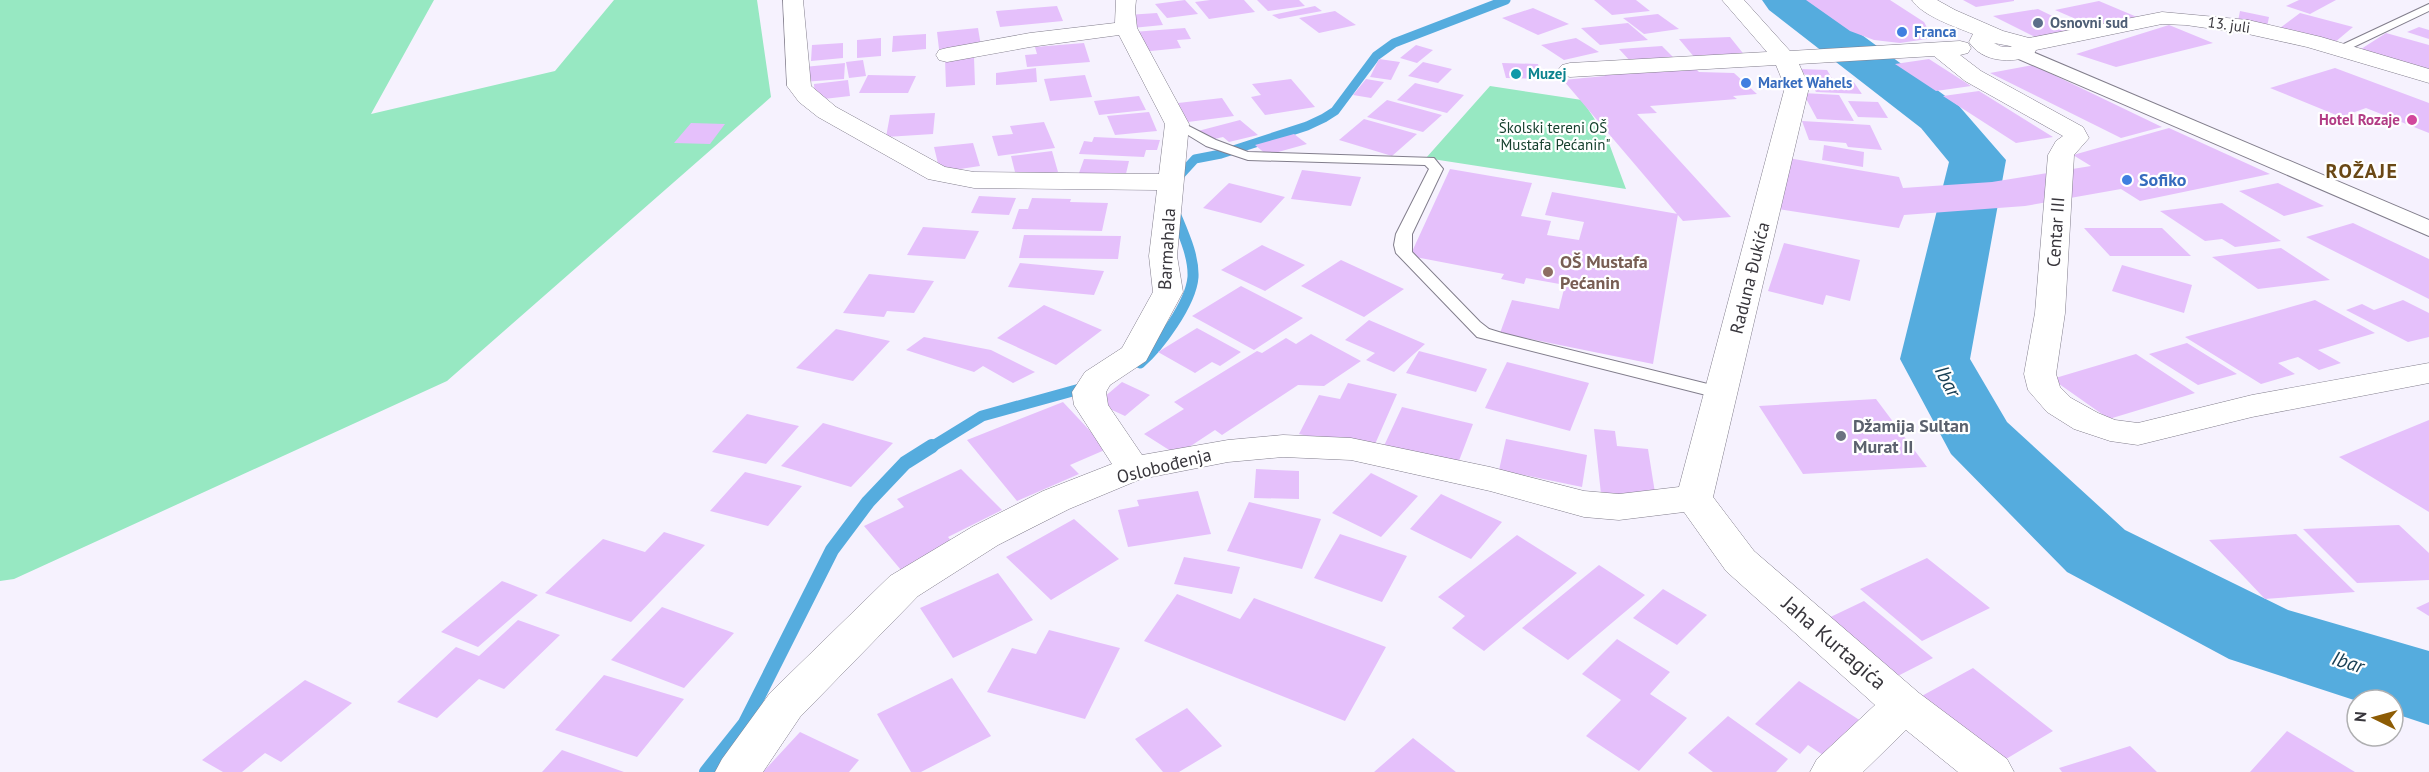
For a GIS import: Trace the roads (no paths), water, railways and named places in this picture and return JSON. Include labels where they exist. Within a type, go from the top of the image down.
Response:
[{"type":"street","points":[[793,0],[799,86],[807,97],[827,112],[937,173],[974,180],[1171,182]]},
{"type":"street","points":[[1126,0],[1124,10],[1126,28],[1177,124]]},
{"type":"street","name":"Raduna Ðukića","points":[[1694,498],[1797,87],[1795,59],[1732,0]]},
{"type":"street","points":[[1922,0],[1986,41]]},
{"type":"street","name":"13. juli","points":[[2023,49],[2162,18],[2248,27],[2339,49],[2429,76]]},
{"type":"street","points":[[947,56],[1030,40],[1126,28]]},
{"type":"street","points":[[1570,70],[1702,61],[1795,59],[1939,49],[1986,41],[2018,41],[2023,49],[2429,230]]},
{"type":"street","name":"Centar III","points":[[1939,49],[1973,76],[2074,132],[2076,138],[2065,146],[2061,155],[2050,313],[2040,374],[2045,390],[2059,405],[2086,421],[2110,430],[2138,434],[2252,406],[2429,373]]},
{"type":"street","name":"Barmahala","points":[[1133,470],[1091,405],[1093,385],[1135,354],[1168,292],[1163,256],[1177,124]]},
{"type":"street","name":"Oslobođenja","points":[[738,772],[785,705],[904,586],[985,536],[1056,500],[1133,470],[1228,451],[1283,446],[1351,449],[1490,479],[1584,504],[1619,507],[1694,498]]},
{"type":"street","name":"Jaha Kurtagića","points":[[1694,498],[1740,561],[1904,705],[1991,772]]},
{"type":"street","points":[[1833,772],[1904,705]]},
{"type":"lane","points":[[2339,49],[2429,7]]},
{"type":"lane","points":[[1177,124],[1201,139],[1234,153],[1429,161],[1436,169],[1404,234],[1402,244],[1404,253],[1474,326],[1483,333],[1496,337],[1722,393]]},
{"type":"waterway","points":[[1174,182],[1195,159],[1221,154],[1307,126],[1324,118],[1335,111],[1376,56],[1394,43],[1506,0]]},
{"type":"waterway","name":"Ibar","points":[[1785,0],[1940,117],[1978,160],[1935,359],[1978,437],[2096,551],[2260,635],[2429,688]]},
{"type":"waterway","points":[[1140,363],[1173,324],[1191,288],[1192,260],[1174,211]]},
{"type":"waterway","points":[[930,448],[982,416],[1087,387]]},
{"type":"waterway","points":[[706,772],[745,723],[832,550],[868,502],[905,463],[932,446]]},
{"type":"place","name":"Osnovni sud","points":[[2038,23]]},
{"type":"place","name":"Franca","points":[[1902,32]]},
{"type":"place","name":"Muzej","points":[[1516,74]]},
{"type":"place","name":"Market Wahels","points":[[1746,83]]},
{"type":"place","name":"Hotel Rozaje","points":[[2412,120]]},
{"type":"place","name":"Sofiko","points":[[2127,180]]},
{"type":"place","name":"OŠ Mustafa Pećanin","points":[[1548,272]]},
{"type":"place","name":"Džamija Sultan Murat II","points":[[1841,436]]},
{"type":"district","name":"ROŽAJE","points":[[2362,171]]},
{"type":"park label","name":"Školski tereni OŠ \"Mustafa Pećanin\"","points":[[1553,136]]}]
